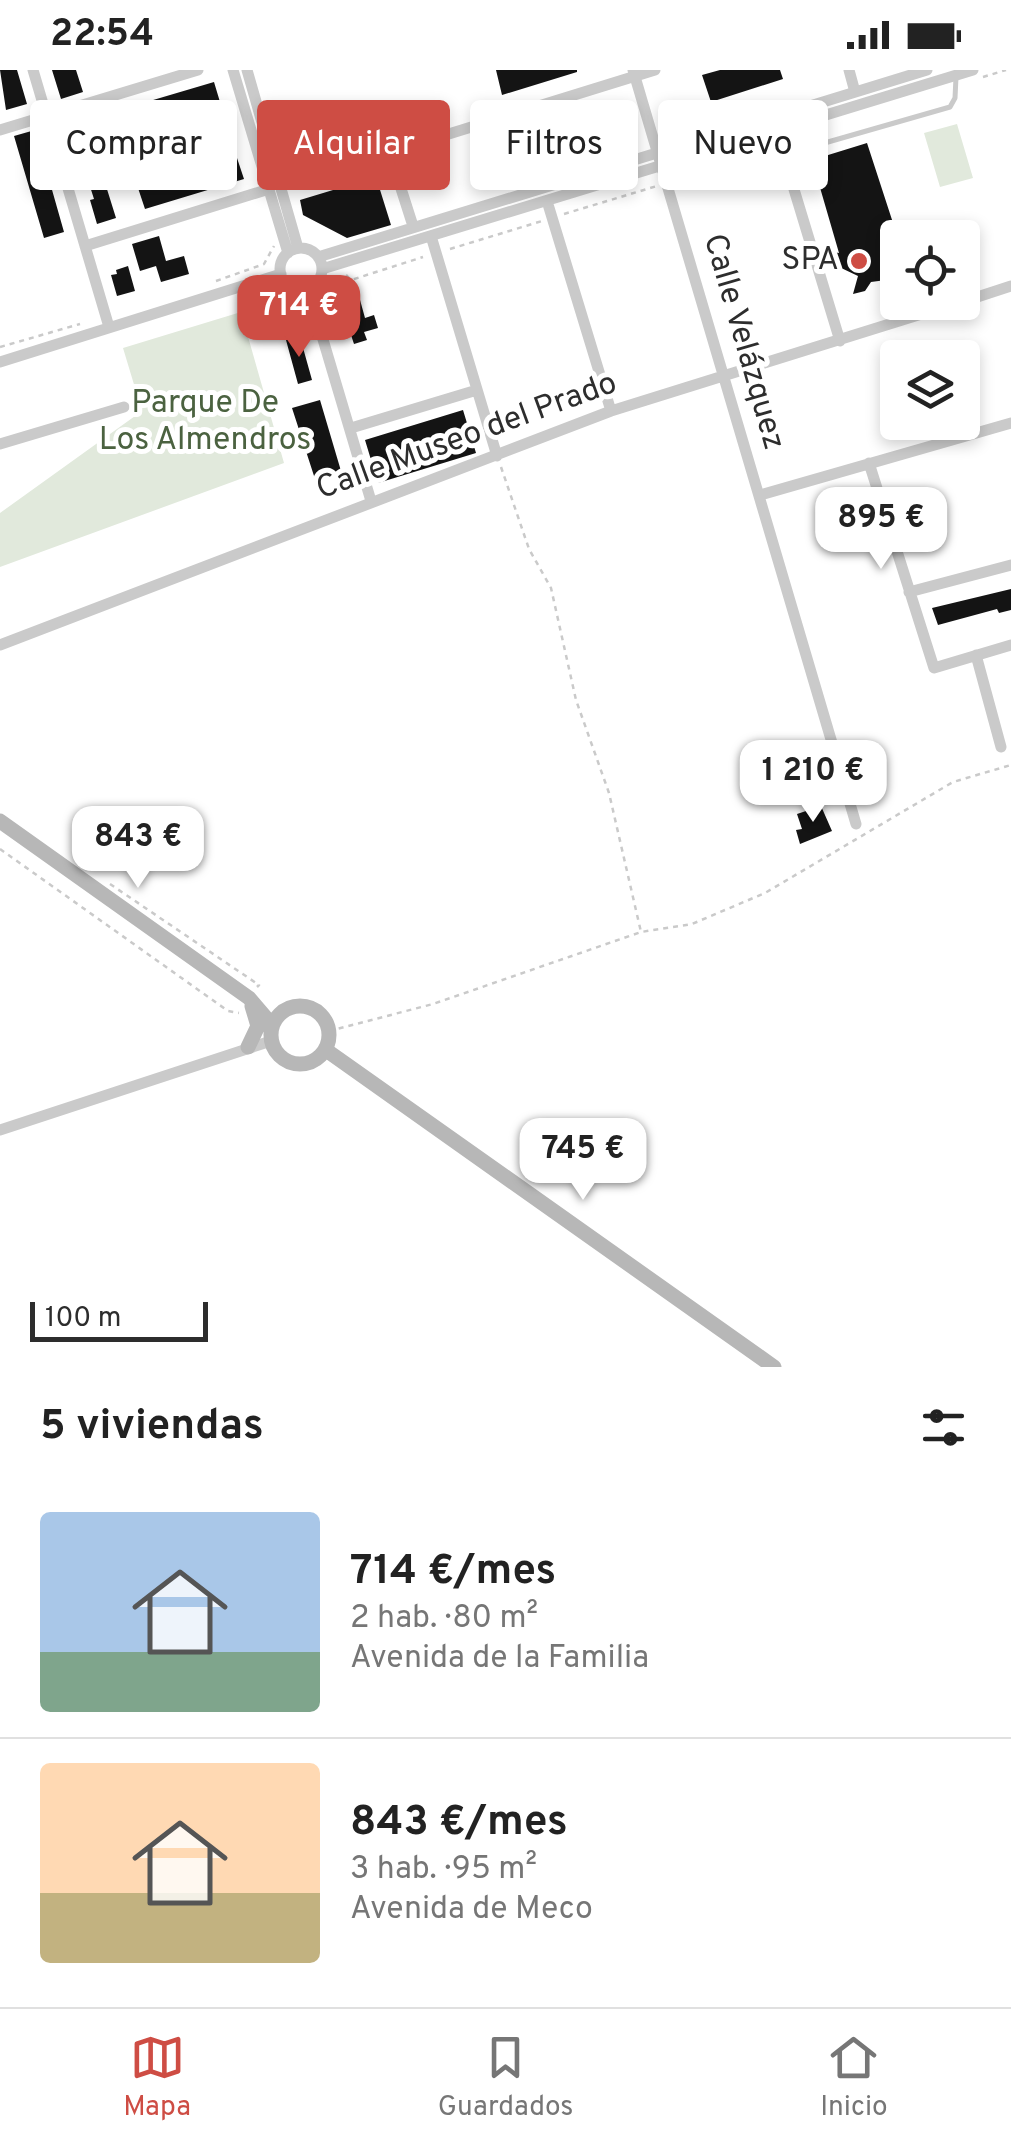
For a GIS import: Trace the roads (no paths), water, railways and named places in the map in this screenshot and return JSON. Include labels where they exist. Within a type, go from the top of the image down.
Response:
[{"type":"street","points":[[33,70],[41,100]]},
{"type":"street","points":[[99,100],[198,70]]},
{"type":"street","points":[[233,70],[257,137]]},
{"type":"street","points":[[247,70],[257,112]]},
{"type":"street","points":[[450,132],[654,70]]},
{"type":"street","points":[[849,70],[855,92]]},
{"type":"street","points":[[828,101],[927,70]]},
{"type":"street","points":[[828,115],[973,70]]},
{"type":"street","name":"Calle Velázquez","points":[[634,73],[658,149]]},
{"type":"street","points":[[0,130],[30,121]]},
{"type":"street","points":[[293,251],[320,262],[431,236],[547,201],[658,160]]},
{"type":"street","points":[[320,262],[414,226],[658,160]]},
{"type":"street","points":[[68,190],[107,322]]},
{"type":"street","points":[[85,246],[268,190]]},
{"type":"street","points":[[0,362],[107,322],[280,274],[293,251],[276,190]]},
{"type":"street","points":[[402,190],[414,226]]},
{"type":"street","name":"Calle Velázquez","points":[[670,190],[856,824]]},
{"type":"street","points":[[794,190],[840,341]]},
{"type":"street","points":[[547,201],[610,412]]},
{"type":"street","points":[[431,236],[497,456]]},
{"type":"street","points":[[280,274],[288,286],[308,289],[318,281],[320,262]]},
{"type":"street","name":"Calle Museo del Prado","points":[[980,296],[1011,286]]},
{"type":"street","points":[[308,289],[371,501]]},
{"type":"street","name":"Calle Museo del Prado","points":[[0,645],[610,412],[905,320]]},
{"type":"street","points":[[351,428],[476,390]]},
{"type":"street","points":[[0,444],[124,406]]},
{"type":"street","points":[[760,495],[1011,423]]},
{"type":"street","points":[[869,463],[934,668],[1011,645]]},
{"type":"street","points":[[909,592],[1011,565]]},
{"type":"street","points":[[976,656],[1001,748]]},
{"type":"street","points":[[0,821],[253,993],[290,1008],[315,1010],[329,1031],[326,1050],[311,1063],[290,1063],[282,1058],[253,993]]},
{"type":"street","points":[[248,1047],[258,1026],[253,993]]},
{"type":"street","points":[[0,1130],[248,1047],[272,1034],[290,1008]]},
{"type":"street","points":[[326,1050],[774,1367]]},
{"type":"lane","points":[[828,142],[950,106],[956,98],[956,75]]},
{"type":"place","name":"SPA","points":[[859,261]]},
{"type":"park label","name":"Parque De Los Almendros","points":[[205,422]]}]
